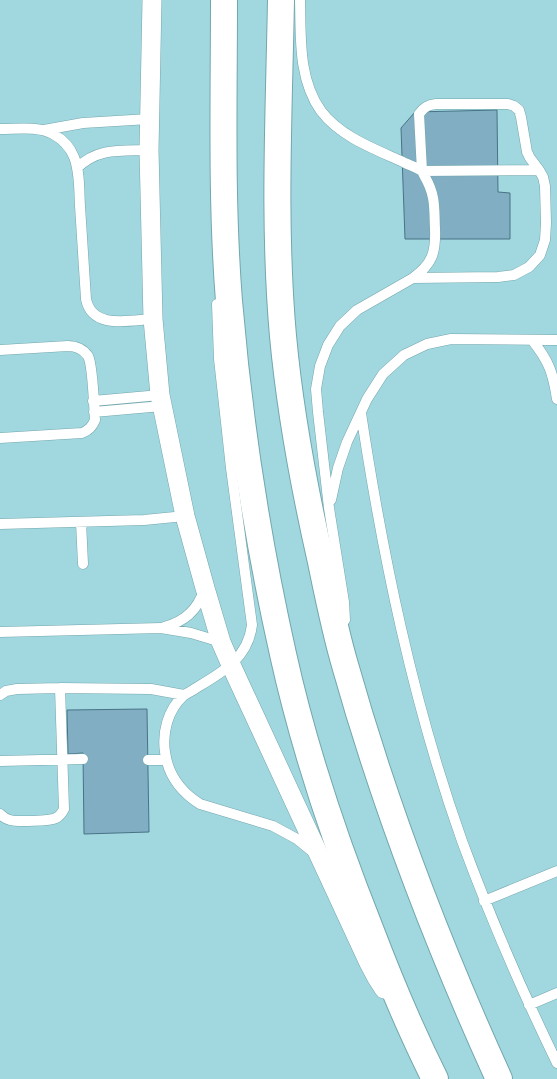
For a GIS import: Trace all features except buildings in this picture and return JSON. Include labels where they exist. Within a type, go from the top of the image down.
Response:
[{"type":"street","points":[[152,0],[149,150],[153,318],[161,401],[184,516],[221,642],[231,665],[377,978],[384,989],[402,1007]]},
{"type":"street","points":[[224,0],[223,146],[230,309],[256,520],[269,589],[301,724],[336,837],[356,893],[402,1007],[435,1079]]},
{"type":"street","points":[[281,0],[277,200],[279,267],[290,401],[308,506],[344,663],[388,804],[416,883],[461,995],[499,1079]]},
{"type":"lane","points":[[300,0],[304,74],[311,93],[321,110],[334,126],[351,137],[422,171],[539,170]]},
{"type":"lane","points":[[344,663],[344,602],[328,508],[316,389],[320,366],[328,345],[340,326],[358,310],[413,278],[430,262],[435,239],[434,203],[432,192],[422,171],[419,121],[423,108],[436,104],[508,104],[514,106],[519,110],[521,117],[526,152],[539,170],[545,186],[546,240],[540,255],[529,267],[514,275],[498,277],[413,278]]},
{"type":"lane","points":[[0,129],[44,130],[83,123],[149,119]]},
{"type":"lane","points":[[44,130],[54,134],[69,148],[77,168],[88,306],[91,312],[103,320],[121,321],[153,318]]},
{"type":"lane","points":[[77,168],[88,158],[102,152],[149,150]]},
{"type":"lane","points":[[218,279],[225,223]]},
{"type":"lane","points":[[217,297],[222,386],[252,624],[251,636],[240,656],[231,665],[184,695],[175,705],[168,718],[164,738],[166,760],[175,781],[190,798],[200,804],[274,826],[297,839],[320,857]]},
{"type":"lane","points":[[328,508],[347,442],[367,399],[384,374],[404,356],[415,349],[451,339],[557,340]]},
{"type":"lane","points":[[532,340],[556,375],[557,399]]},
{"type":"lane","points":[[0,350],[68,346],[79,348],[88,356],[90,362],[95,420],[92,426],[82,433],[0,438]]},
{"type":"lane","points":[[93,401],[161,401]]},
{"type":"lane","points":[[94,412],[161,401]]},
{"type":"lane","points":[[361,413],[372,487],[402,633],[441,777],[484,901],[528,1005],[557,1063]]},
{"type":"lane","points":[[0,524],[144,520],[184,516]]},
{"type":"lane","points":[[81,522],[83,564]]},
{"type":"lane","points":[[161,628],[180,622],[188,616],[196,608],[205,588]]},
{"type":"lane","points":[[0,632],[161,628],[192,633],[221,642]]},
{"type":"lane","points":[[0,695],[6,691],[17,689],[60,688],[151,690],[184,695]]},
{"type":"lane","points":[[0,814],[8,820],[14,821],[50,820],[57,818],[64,809],[60,688]]},
{"type":"lane","points":[[0,761],[83,759]]},
{"type":"lane","points":[[148,760],[166,760]]},
{"type":"lane","points":[[484,901],[557,871]]},
{"type":"lane","points":[[528,1005],[557,993]]}]
